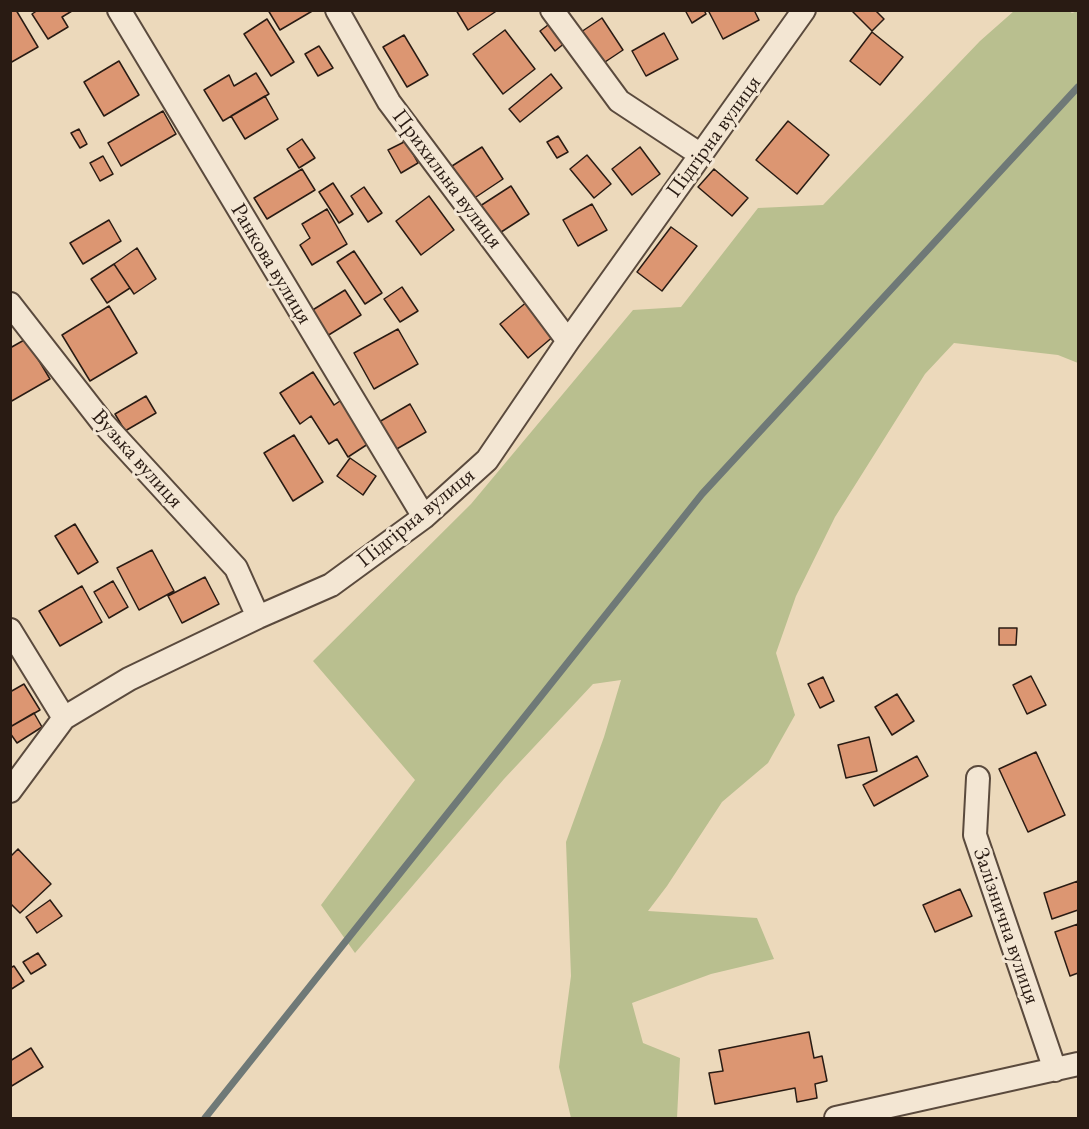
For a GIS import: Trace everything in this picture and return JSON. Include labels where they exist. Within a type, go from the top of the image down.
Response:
[{"type":"street","name":"Ранкова вулиця","points":[[119,10],[424,517]]},
{"type":"street","name":"Прихильна вулиця","points":[[338,10],[389,102],[568,341]]},
{"type":"street","points":[[552,10],[619,101],[701,155]]},
{"type":"street","name":"Підгірна вулиця","points":[[10,790],[64,718],[129,679],[331,585],[424,517],[487,460],[568,341],[804,10]]},
{"type":"street","name":"Вузька вулиця","points":[[10,304],[102,422],[236,568],[258,617]]},
{"type":"street","points":[[10,630],[64,718]]},
{"type":"street","name":"Залізнична вулиця","points":[[978,778],[975,835],[1055,1070]]},
{"type":"street","points":[[836,1119],[1078,1064]]},
{"type":"green space","points":[[1067,10],[1072,13],[1078,11],[1078,363],[1058,355],[954,343],[925,374],[835,517],[796,596],[776,653],[795,715],[768,763],[722,802],[648,911],[757,918],[774,959],[711,974],[632,1003],[643,1043],[680,1058],[677,1118],[571,1118],[559,1067],[571,976],[566,842],[604,737],[621,680],[593,684],[504,779],[355,953],[321,905],[415,780],[313,661],[471,504],[633,310],[681,307],[758,208],[823,205],[980,41],[1014,11]]},
{"type":"building","points":[[10,10],[16,10],[38,47],[10,63]]},
{"type":"building","points":[[38,10],[72,10],[62,17],[68,27],[48,39],[32,14]]},
{"type":"building","points":[[268,10],[314,10],[280,30]]},
{"type":"building","points":[[456,10],[498,10],[468,30]]},
{"type":"building","points":[[685,10],[704,10],[706,14],[692,23]]},
{"type":"building","points":[[708,10],[754,10],[759,20],[723,39]]},
{"type":"building","points":[[851,10],[875,10],[884,19],[872,31]]},
{"type":"building","points":[[602,18],[623,50],[602,64],[581,32]]},
{"type":"building","points":[[267,19],[294,62],[271,76],[244,34]]},
{"type":"building","points":[[552,22],[566,42],[555,51],[540,31]]},
{"type":"building","points":[[505,30],[535,69],[503,94],[473,54]]},
{"type":"building","points":[[872,32],[903,57],[880,85],[850,61]]},
{"type":"building","points":[[664,33],[678,59],[646,76],[632,51]]},
{"type":"building","points":[[404,35],[428,75],[407,87],[383,47]]},
{"type":"building","points":[[319,46],[333,68],[318,76],[305,54]]},
{"type":"building","points":[[119,61],[139,95],[104,116],[84,82]]},
{"type":"building","points":[[256,73],[269,94],[223,121],[204,90],[229,75],[234,86]]},
{"type":"building","points":[[551,74],[562,88],[520,122],[509,109]]},
{"type":"building","points":[[265,96],[278,119],[245,139],[231,116]]},
{"type":"building","points":[[163,111],[176,134],[121,166],[108,143]]},
{"type":"building","points":[[788,121],[829,155],[797,194],[756,160]]},
{"type":"building","points":[[79,129],[87,144],[80,148],[71,133]]},
{"type":"building","points":[[558,136],[568,152],[557,158],[547,142]]},
{"type":"building","points":[[302,139],[315,158],[299,168],[287,149]]},
{"type":"building","points":[[406,141],[418,163],[401,173],[388,150]]},
{"type":"building","points":[[482,147],[503,179],[473,199],[452,166]]},
{"type":"building","points":[[640,147],[660,174],[632,195],[612,169]]},
{"type":"building","points":[[587,155],[611,184],[594,198],[570,169]]},
{"type":"building","points":[[103,156],[113,174],[100,181],[90,163]]},
{"type":"building","points":[[302,169],[315,190],[267,219],[254,198]]},
{"type":"building","points":[[714,169],[748,198],[732,216],[698,187]]},
{"type":"building","points":[[333,183],[353,214],[339,223],[319,192]]},
{"type":"building","points":[[511,186],[529,214],[495,236],[477,208]]},
{"type":"building","points":[[364,187],[382,213],[368,222],[351,196]]},
{"type":"building","points":[[429,196],[454,230],[421,255],[396,221]]},
{"type":"building","points":[[592,204],[607,230],[578,246],[563,220]]},
{"type":"building","points":[[327,209],[347,244],[312,265],[300,245],[310,238],[302,224]]},
{"type":"building","points":[[109,220],[121,241],[83,264],[70,243]]},
{"type":"building","points":[[671,227],[697,246],[662,291],[637,272]]},
{"type":"building","points":[[137,248],[156,279],[134,294],[114,264]]},
{"type":"building","points":[[354,251],[382,293],[365,304],[337,262]]},
{"type":"building","points":[[114,264],[130,288],[107,303],[91,279]]},
{"type":"building","points":[[402,287],[418,311],[400,322],[384,299]]},
{"type":"building","points":[[345,290],[361,315],[327,336],[311,311]]},
{"type":"building","points":[[528,301],[555,335],[528,358],[500,324]]},
{"type":"building","points":[[109,306],[137,353],[90,381],[62,335]]},
{"type":"building","points":[[398,329],[418,364],[374,389],[354,353]]},
{"type":"building","points":[[26,339],[50,379],[10,402],[10,348]]},
{"type":"building","points":[[313,372],[334,405],[343,399],[371,442],[348,457],[337,439],[329,444],[311,416],[300,424],[280,393]]},
{"type":"building","points":[[146,396],[156,413],[125,431],[115,414]]},
{"type":"building","points":[[410,404],[426,432],[395,450],[379,422]]},
{"type":"building","points":[[294,435],[323,482],[293,501],[264,453]]},
{"type":"building","points":[[350,458],[376,476],[363,495],[337,476]]},
{"type":"building","points":[[75,524],[98,562],[78,574],[55,536]]},
{"type":"building","points":[[152,550],[174,591],[139,610],[117,568]]},
{"type":"building","points":[[205,577],[219,604],[182,623],[168,596]]},
{"type":"building","points":[[113,581],[128,607],[109,618],[94,592]]},
{"type":"building","points":[[82,586],[102,622],[60,646],[39,611]]},
{"type":"building","points":[[999,628],[1017,628],[1016,645],[999,645]]},
{"type":"building","points":[[1031,676],[1046,705],[1027,714],[1013,685]]},
{"type":"building","points":[[823,677],[834,701],[820,708],[808,684]]},
{"type":"building","points":[[24,684],[40,710],[10,727],[10,692]]},
{"type":"building","points":[[897,694],[914,721],[892,735],[875,707]]},
{"type":"building","points":[[34,713],[42,727],[17,743],[10,733],[10,727]]},
{"type":"building","points":[[869,737],[877,771],[846,778],[838,745]]},
{"type":"building","points":[[1036,752],[1065,815],[1028,832],[999,769]]},
{"type":"building","points":[[917,756],[928,776],[874,806],[863,785]]},
{"type":"building","points":[[18,849],[51,884],[20,913],[10,903],[10,857]]},
{"type":"building","points":[[1078,881],[1078,910],[1052,919],[1044,893]]},
{"type":"building","points":[[960,889],[972,916],[935,932],[923,905]]},
{"type":"building","points":[[50,900],[62,916],[37,933],[26,917]]},
{"type":"building","points":[[1078,924],[1078,973],[1070,976],[1055,932]]},
{"type":"building","points":[[38,953],[46,965],[31,974],[23,962]]},
{"type":"building","points":[[14,966],[24,981],[10,990],[10,968]]},
{"type":"building","points":[[809,1032],[814,1058],[822,1056],[827,1081],[815,1084],[817,1098],[797,1102],[795,1088],[715,1104],[709,1073],[723,1071],[719,1050]]},
{"type":"building","points":[[31,1048],[43,1067],[10,1087],[10,1061]]},
{"type":"waterway","points":[[205,1118],[702,494],[1078,87]]}]
